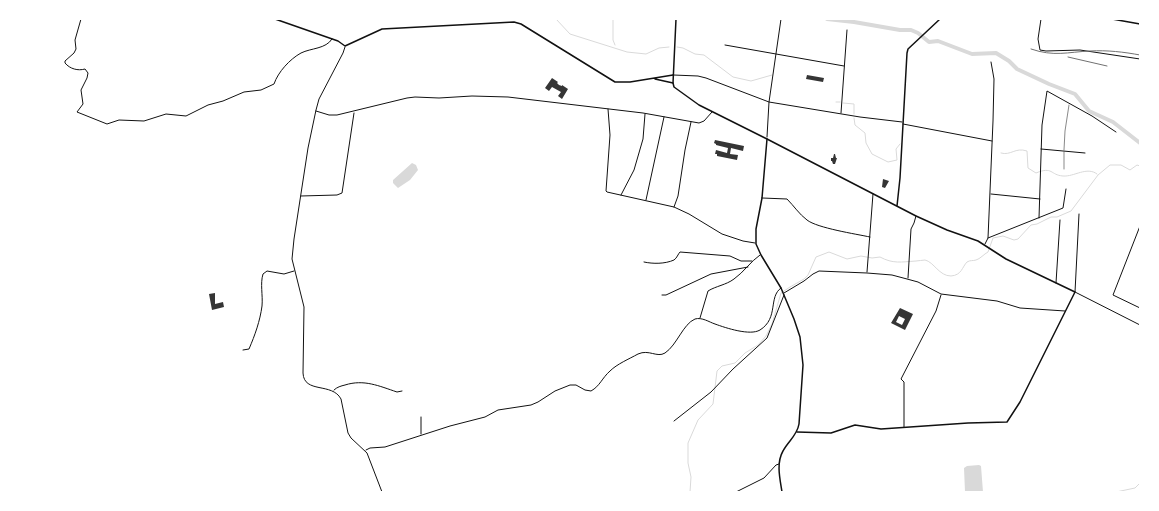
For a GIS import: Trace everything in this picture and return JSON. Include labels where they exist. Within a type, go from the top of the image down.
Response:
[{"type":"street","points":[[81,19],[74,40],[76,49],[65,63],[69,67],[79,70],[85,69],[88,73],[81,90],[83,104],[77,112],[107,124],[119,120],[144,121],[166,114],[186,116],[208,105],[223,101],[244,92],[268,87],[274,84],[282,70],[290,61],[301,53],[328,45],[332,39]]},
{"type":"street","points":[[275,19],[332,39],[345,46]]},
{"type":"street","points":[[676,19],[673,83],[679,91],[712,112],[767,138],[916,216],[985,245],[1006,259],[1140,325]]},
{"type":"street","points":[[781,19],[769,102],[762,198],[756,229],[756,244],[784,293],[797,326],[802,351],[801,404],[797,432],[783,450],[780,463],[782,492]]},
{"type":"street","points":[[897,206],[906,53],[914,43],[940,19]]},
{"type":"street","points":[[1041,19],[1038,39],[1040,50],[1080,50],[1140,59]]},
{"type":"street","points":[[1112,19],[1140,24]]},
{"type":"street","points":[[382,492],[365,450],[351,438],[348,433],[338,394],[334,391],[310,385],[307,383],[304,376],[304,307],[292,259],[308,148],[316,110],[319,99],[343,53],[345,46],[382,29],[508,22],[520,24],[615,82],[630,82],[673,76],[698,76],[769,102],[903,123],[993,141]]},
{"type":"street","points":[[841,114],[847,30]]},
{"type":"street","points":[[725,46],[844,66]]},
{"type":"street","points":[[985,245],[988,238],[993,141],[994,79],[991,62]]},
{"type":"street","points":[[655,79],[673,83]]},
{"type":"street","points":[[1039,218],[1042,125],[1047,91],[1116,132]]},
{"type":"street","points":[[316,110],[333,116],[415,97],[439,98],[508,96],[608,108],[664,116],[691,122],[702,122],[712,112]]},
{"type":"street","points":[[608,108],[610,135],[606,191],[621,196],[674,207],[689,214],[722,234],[756,244]]},
{"type":"street","points":[[301,196],[337,195],[342,193],[354,112]]},
{"type":"street","points":[[621,196],[634,170],[642,139],[646,114]]},
{"type":"street","points":[[646,200],[664,116]]},
{"type":"street","points":[[674,207],[678,196],[691,122]]},
{"type":"street","points":[[1041,149],[1085,153]]},
{"type":"street","points":[[988,238],[1064,207],[1066,189]]},
{"type":"street","points":[[867,273],[873,193]]},
{"type":"street","points":[[990,194],[1040,199]]},
{"type":"street","points":[[762,198],[787,199],[802,216],[812,223],[870,237]]},
{"type":"street","points":[[797,432],[831,433],[855,425],[881,429],[1007,422],[1020,402],[1075,292],[1079,214]]},
{"type":"street","points":[[907,278],[910,229],[916,216]]},
{"type":"street","points":[[1056,283],[1060,220]]},
{"type":"street","points":[[1140,226],[1113,294],[1140,308]]},
{"type":"street","points":[[644,262],[654,264],[674,260],[680,252],[730,256],[741,261],[752,261]]},
{"type":"street","points":[[365,450],[370,448],[385,448],[450,426],[485,418],[498,410],[534,404],[570,385],[576,385],[585,390],[591,391],[598,386],[611,370],[640,353],[648,352],[659,355],[673,346],[690,323],[700,318],[708,291],[734,280],[749,266],[752,261],[761,255]]},
{"type":"street","points":[[662,295],[666,296],[712,274],[749,266]]},
{"type":"street","points":[[243,350],[249,349],[259,323],[262,306],[263,274],[267,271],[284,274],[295,270]]},
{"type":"street","points":[[674,422],[698,403],[767,338],[784,293],[819,271],[867,273],[907,278],[941,294],[997,301],[1020,308],[1066,311]]},
{"type":"street","points":[[700,318],[744,332],[756,332],[770,320],[778,290],[782,289]]},
{"type":"street","points":[[904,427],[904,382],[901,379],[936,311],[941,294]]},
{"type":"street","points":[[334,391],[336,388],[354,382],[366,382],[397,392],[402,391]]},
{"type":"street","points":[[421,417],[421,435]]},
{"type":"street","points":[[736,492],[764,478],[776,464],[780,463]]},
{"type":"lane","points":[[1064,169],[1065,131],[1070,104]]},
{"type":"shaded area","points":[[412,163],[416,165],[418,170],[410,180],[398,188],[393,183],[393,180]]},
{"type":"shaded area","points":[[967,466],[981,466],[983,492],[965,492],[964,468]]},
{"type":"building","points":[[807,75],[824,78],[823,82],[806,79]]},
{"type":"building","points":[[552,78],[558,82],[557,83],[559,85],[562,85],[568,89],[562,99],[558,96],[561,92],[552,87],[549,91],[545,88]]},
{"type":"building","points":[[715,140],[744,146],[743,151],[731,148],[730,154],[738,155],[737,160],[717,156],[717,154],[715,154],[716,150],[727,153],[728,148],[716,145],[714,143]]},
{"type":"building","points":[[834,154],[837,158],[835,164],[833,164],[831,158],[833,158]]},
{"type":"building","points":[[883,179],[889,181],[885,188],[882,187]]},
{"type":"building","points":[[215,293],[215,304],[223,302],[224,307],[212,310],[209,294]]},
{"type":"building","points":[[900,308],[913,314],[905,330],[891,323]],"holes":[[[899,316],[905,319],[902,325],[896,322]]]},
{"type":"waterway","points":[[556,19],[570,34],[627,52],[646,54],[659,48],[669,47]]},
{"type":"waterway","points":[[613,19],[613,40],[615,45]]},
{"type":"waterway","points":[[827,19],[900,30],[911,30],[918,33],[929,42],[938,41],[972,54],[996,53],[1009,61],[1017,69],[1075,94],[1089,111],[1113,122],[1140,143]]},
{"type":"waterway","points":[[677,47],[683,48],[695,54],[704,55],[733,77],[751,81],[772,75]]},
{"type":"waterway","points":[[843,103],[854,104],[854,114]]},
{"type":"waterway","points":[[854,118],[855,125],[865,133],[866,143],[872,154],[888,162],[897,160],[896,149],[900,144]]},
{"type":"waterway","points":[[1001,153],[1004,154],[1019,150],[1027,151],[1028,168],[1036,173],[1046,170],[1063,176],[1085,171],[1097,174]]},
{"type":"waterway","points":[[690,492],[691,477],[688,463],[688,443],[698,420],[713,404],[717,371],[722,366],[735,363],[745,353],[758,345],[766,336],[772,324],[781,293],[808,275],[816,257],[829,252],[847,259],[861,256],[872,258],[880,257],[889,261],[897,262],[925,260],[931,263],[943,274],[951,276],[955,275],[960,272],[967,262],[978,259],[988,252],[993,238],[1003,236],[1014,240],[1018,239],[1031,225],[1071,211],[1098,175],[1110,165],[1121,165],[1130,170],[1137,165],[1140,166]]},
{"type":"waterway","points":[[1116,492],[1135,488],[1140,483]]},
{"type":"railway","points":[[1031,49],[1047,53],[1103,51],[1140,55]]},
{"type":"railway","points":[[1068,57],[1107,66]]}]
